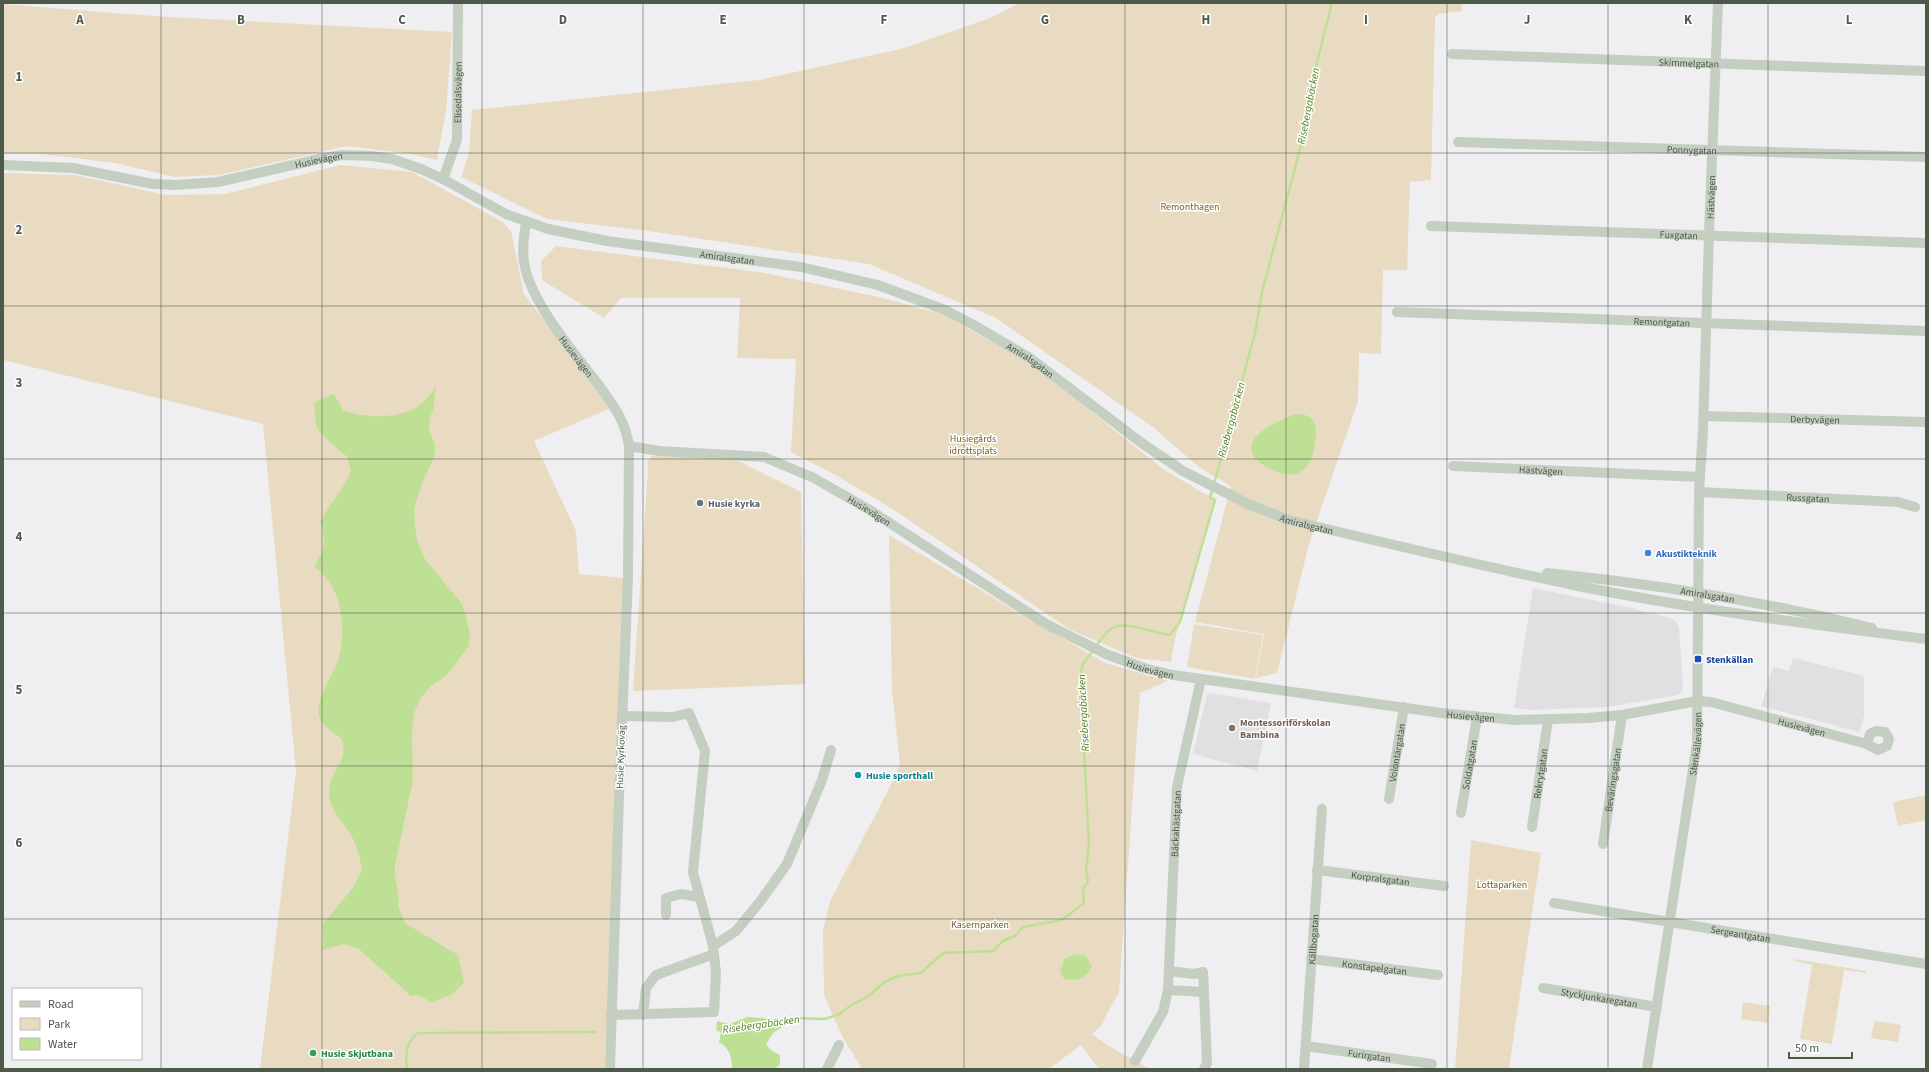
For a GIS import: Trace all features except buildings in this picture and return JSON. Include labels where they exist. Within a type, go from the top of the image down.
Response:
[{"type":"street","name":"Elisedalsvägen","points":[[443,179],[457,140],[458,3]]},
{"type":"street","name":"Hästvägen","points":[[1704,416],[1708,234],[1718,3]]},
{"type":"street","name":"Skimmelgatan","points":[[1452,54],[1926,71]]},
{"type":"street","name":"Ponnygatan","points":[[1458,142],[1926,157]]},
{"type":"street","name":"Husievägen","points":[[3,165],[73,168],[153,184],[175,185],[218,182],[319,159],[357,155],[392,159],[443,179],[478,200],[526,222],[523,250],[526,272],[530,284],[540,304],[618,411],[627,432],[629,446],[659,451],[764,457],[814,478],[888,521],[1046,624],[1081,643],[1144,668],[1173,675],[1201,679],[1477,717],[1516,720],[1548,720],[1622,715],[1698,701],[1711,702],[1867,744]]},
{"type":"street","name":"Amiralsgatan","points":[[526,222],[548,229],[607,241],[802,267],[878,285],[912,296],[979,328],[1030,358],[1162,458],[1204,483],[1232,497],[1288,520],[1401,547],[1578,586],[1849,631],[1926,639]]},
{"type":"street","name":"Fuxgatan","points":[[1431,226],[1926,242]]},
{"type":"street","name":"Remontgatan","points":[[1397,312],[1926,331]]},
{"type":"street","name":"Derbyvägen","points":[[1704,416],[1926,422]]},
{"type":"street","name":"Stenkällevägen","points":[[1647,1069],[1697,743],[1699,492],[1704,416]]},
{"type":"street","name":"Husie Kyrkoväg","points":[[610,1069],[628,577],[629,446]]},
{"type":"street","name":"Hästvägen","points":[[1453,466],[1700,477]]},
{"type":"street","name":"Russgatan","points":[[1699,492],[1898,502],[1915,508]]},
{"type":"street","name":"Amiralsgatan","points":[[1506,569],[1579,576],[1698,593],[1781,608],[1908,637]]},
{"type":"street","name":"Bäckahästgatan","points":[[1135,1061],[1163,1012],[1168,990],[1177,788],[1201,679]]},
{"type":"street","name":"Volontärgatan","points":[[1389,799],[1404,707]]},
{"type":"street","points":[[611,1016],[714,1012],[716,972],[713,950],[693,872],[705,751],[689,713],[673,717],[622,716]]},
{"type":"street","name":"Beväringsgatan","points":[[1603,844],[1622,715]]},
{"type":"street","name":"Soldatgatan","points":[[1461,813],[1477,717]]},
{"type":"street","name":"Rekrytgatan","points":[[1532,827],[1548,720]]},
{"type":"street","points":[[643,1015],[646,988],[656,976],[713,950],[736,931],[759,903],[787,864],[822,780],[831,750]]},
{"type":"street","name":"Källbogatan","points":[[1304,1069],[1322,809]]},
{"type":"street","name":"Korpralsgatan","points":[[1317,870],[1444,886]]},
{"type":"street","points":[[666,915],[666,898],[681,894],[699,897]]},
{"type":"street","name":"Sergeantgatan","points":[[1554,903],[1670,920],[1926,964]]},
{"type":"street","name":"Konstapelgatan","points":[[1312,959],[1438,975]]},
{"type":"street","points":[[1169,971],[1194,974],[1203,972],[1207,1063],[1204,1069]]},
{"type":"street","name":"Styckjunkaregatan","points":[[1542,988],[1657,1007]]},
{"type":"street","points":[[1168,990],[1204,992]]},
{"type":"street","points":[[827,1069],[839,1045]]},
{"type":"street","name":"Furirgatan","points":[[1306,1046],[1432,1064]]},
{"type":"shaded area","points":[[1533,588],[1628,607],[1674,619],[1679,627],[1683,688],[1681,693],[1674,696],[1607,707],[1531,710],[1514,708]]},
{"type":"shaded area","points":[[1793,658],[1864,676],[1864,716],[1859,732],[1761,706],[1773,667],[1789,671]]},
{"type":"shaded area","name":"Montessoriförskolan Bambina","points":[[1211,693],[1271,703],[1257,771],[1193,754],[1207,695]]},
{"type":"green space","name":"Remonthagen","points":[[1019,3],[1462,3],[1462,11],[1438,14],[1435,18],[1431,180],[1410,182],[1407,270],[1383,270],[1381,354],[1359,353],[1358,401],[1309,544],[1277,673],[1256,678],[1264,634],[1195,622],[1231,486],[1200,468],[1154,428],[996,318],[869,264],[649,231],[547,219],[461,177],[469,153],[472,110],[759,80],[901,49],[990,18]]},
{"type":"green space","points":[[3,4],[153,16],[452,32],[446,111],[437,160],[411,154],[347,146],[219,175],[174,177],[115,163],[41,154],[3,154]]},
{"type":"green space","points":[[340,165],[412,172],[503,222],[511,231],[524,294],[611,408],[534,441],[576,531],[579,574],[624,578],[605,1069],[260,1069],[296,772],[263,424],[3,360],[3,173],[75,175],[166,195],[225,194]]},
{"type":"green space","name":"Husiegårds idrottsplats","points":[[556,246],[765,273],[883,298],[941,314],[1028,361],[1163,469],[1215,500],[1175,639],[1171,662],[1136,658],[1069,629],[894,510],[839,477],[791,452],[796,359],[737,358],[740,298],[621,298],[604,318],[542,280],[541,261]]},
{"type":"green space","points":[[652,456],[732,458],[801,492],[805,684],[633,691],[648,469],[647,462]]},
{"type":"green space","name":"Kasernparken","points":[[889,535],[1105,663],[1168,681],[1140,693],[1119,992],[1100,1027],[1092,1034],[1107,1045],[1150,1069],[1099,1069],[1081,1045],[1049,1069],[862,1069],[842,1036],[824,995],[823,931],[830,901],[888,791],[900,764],[892,691]]},
{"type":"green space","points":[[1194,624],[1263,635],[1255,679],[1187,667]]},
{"type":"green space","points":[[1926,795],[1926,820],[1898,826],[1893,802]]},
{"type":"green space","name":"Lottaparken","points":[[1471,840],[1541,853],[1509,1069],[1455,1069]]},
{"type":"green space","points":[[1795,959],[1866,971],[1865,973],[1844,970],[1832,1044],[1800,1039],[1812,965],[1795,961]]},
{"type":"green space","points":[[1743,1002],[1770,1006],[1768,1023],[1741,1019]]},
{"type":"green space","points":[[1874,1021],[1901,1025],[1898,1042],[1871,1038]]},
{"type":"water","points":[[436,387],[429,430],[435,444],[435,454],[422,484],[414,509],[415,526],[417,540],[425,559],[462,604],[470,635],[469,646],[447,675],[431,686],[420,699],[414,713],[412,734],[413,780],[395,866],[395,877],[399,898],[398,906],[405,923],[458,955],[464,983],[451,995],[431,1002],[418,995],[411,996],[359,949],[344,944],[321,950],[324,944],[322,925],[352,889],[362,870],[353,839],[331,805],[329,794],[332,779],[343,755],[342,739],[322,723],[319,715],[319,708],[322,694],[338,660],[341,648],[342,622],[337,597],[331,585],[324,575],[314,567],[321,555],[324,545],[324,534],[320,521],[344,485],[351,471],[347,456],[330,442],[317,428],[315,419],[315,402],[334,394],[343,410],[360,415],[387,416],[414,409],[426,399]]},
{"type":"water","points":[[1298,414],[1309,417],[1315,424],[1316,438],[1314,451],[1308,464],[1299,473],[1286,474],[1277,472],[1264,465],[1254,457],[1251,446],[1260,433],[1271,425]]},
{"type":"water","points":[[1077,954],[1086,956],[1092,966],[1086,974],[1080,978],[1073,980],[1064,979],[1060,971],[1065,958]]},
{"type":"water","points":[[748,1017],[784,1020],[781,1028],[773,1033],[766,1044],[771,1050],[780,1055],[780,1065],[774,1069],[732,1069],[730,1054],[726,1047],[719,1042],[721,1032],[716,1030],[717,1021],[729,1024]]},
{"type":"waterway","name":"Risebergabäcken","points":[[1214,484],[1255,333],[1262,292],[1305,130],[1310,90],[1332,3]]},
{"type":"waterway","name":"Risebergabäcken","points":[[1096,646],[1107,632],[1117,626],[1132,626],[1170,635],[1180,622],[1215,500],[1210,497],[1213,488]]},
{"type":"waterway","name":"Risebergabäcken","points":[[782,1021],[793,1018],[824,1019],[838,1015],[850,1006],[869,996],[883,983],[898,976],[921,973],[943,953],[993,951],[1003,941],[1015,936],[1023,927],[1062,920],[1084,903],[1083,889],[1088,881],[1086,869],[1089,846],[1083,700],[1080,678],[1082,666],[1093,650]]},
{"type":"waterway","name":"Risebergabäcken","points":[[407,1069],[407,1049],[411,1040],[418,1033],[595,1032]]},
{"type":"place","name":"Husie kyrka","points":[[700,503]]},
{"type":"place","name":"Akustikteknik","points":[[1648,553]]},
{"type":"place","name":"Stenkällan","points":[[1698,659]]},
{"type":"place","name":"Montessoriförskolan Bambina","points":[[1232,728]]},
{"type":"place","name":"Husie sporthall","points":[[858,775]]},
{"type":"place","name":"Husie Skjutbana","points":[[313,1053]]}]
